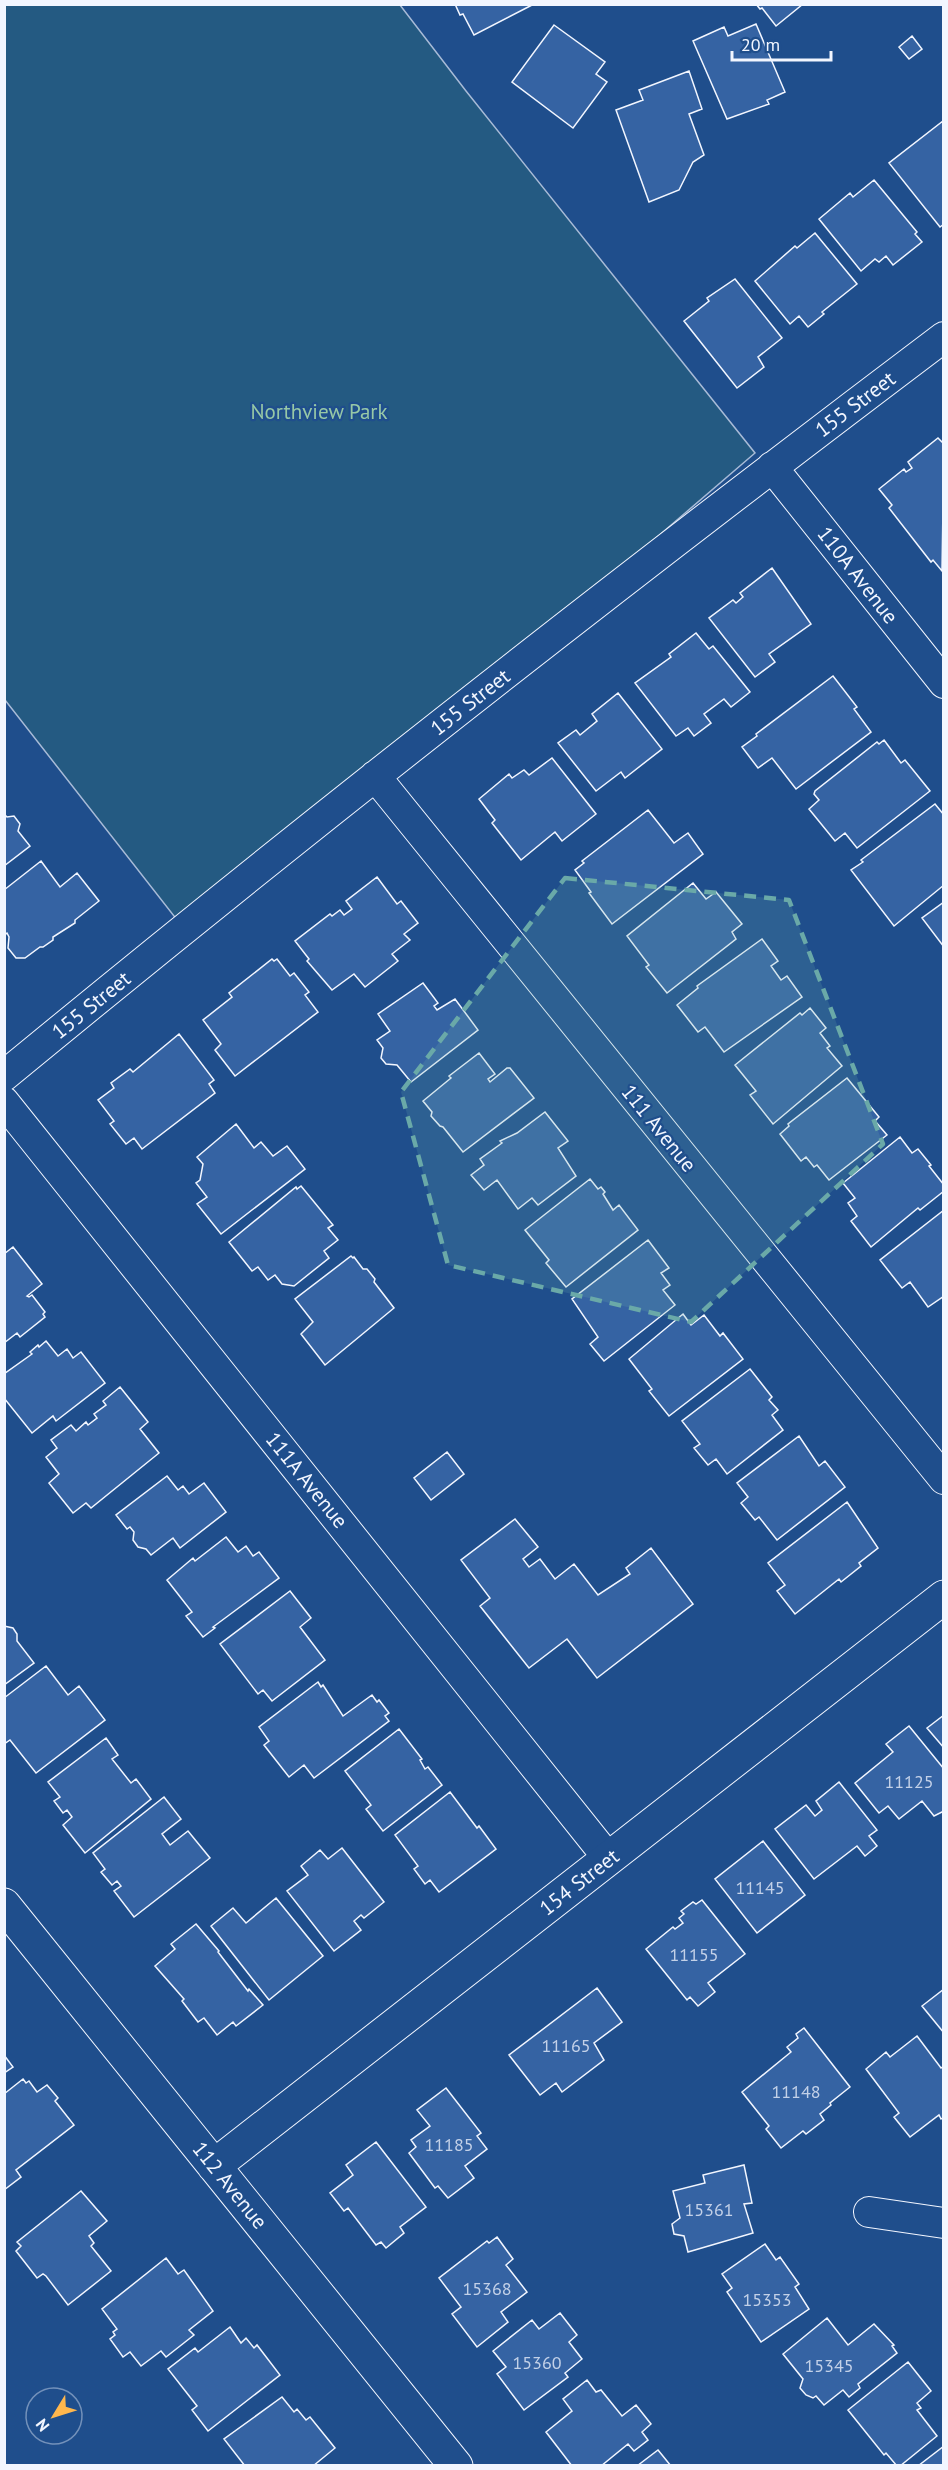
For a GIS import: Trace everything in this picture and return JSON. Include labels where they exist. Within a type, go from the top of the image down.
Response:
[{"type":"street","name":"155 Street","points":[[4,1076],[375,776],[772,467],[944,337]]},
{"type":"street","name":"110A Avenue","points":[[772,467],[944,683]]},
{"type":"street","name":"111 Avenue","points":[[375,776],[944,1479]]},
{"type":"street","name":"111A Avenue","points":[[4,1102],[609,1859]]},
{"type":"street","name":"154 Street","points":[[214,2166],[944,1598]]},
{"type":"street","name":"112 Avenue","points":[[4,1905],[456,2466]]},
{"type":"street","points":[[869,2212],[944,2223]]},
{"type":"highlighted area","points":[[565,878],[789,900],[883,1144],[691,1322],[448,1265],[401,1092]]},
{"type":"green space","name":"Northview Park","points":[[5,5],[400,5],[755,453],[606,581],[181,925],[5,700]]},
{"type":"building","points":[[455,4],[534,4],[474,35]]},
{"type":"building","points":[[756,4],[803,4],[776,26]]},
{"type":"building","points":[[756,24],[785,92],[767,100],[769,104],[727,119],[693,41],[724,27],[728,36]]},
{"type":"building","points":[[554,25],[605,62],[596,74],[607,82],[573,128],[512,82]]},
{"type":"building","points":[[912,36],[922,49],[909,59],[899,47]]},
{"type":"building","points":[[689,71],[702,109],[689,114],[704,155],[693,162],[679,190],[649,202],[616,110],[643,100],[639,90]]},
{"type":"building","points":[[943,121],[944,224],[940,227],[889,163]]},
{"type":"building","points":[[874,180],[917,232],[915,234],[922,242],[893,265],[886,256],[879,262],[875,259],[861,271],[819,219],[850,193],[853,197]]},
{"type":"building","points":[[815,233],[857,284],[822,312],[824,314],[808,327],[799,316],[790,324],[755,281],[795,246],[797,248]]},
{"type":"building","points":[[735,279],[782,338],[758,357],[764,367],[737,388],[684,321],[709,301],[707,298]]},
{"type":"building","points":[[938,438],[944,444],[942,571],[933,560],[931,562],[889,508],[892,505],[879,489],[904,469],[906,472],[912,468],[908,462]]},
{"type":"building","points":[[772,568],[811,624],[769,654],[775,662],[755,677],[709,618],[733,600],[736,603],[743,597],[740,593]]},
{"type":"building","points":[[696,633],[709,649],[713,646],[750,692],[731,707],[724,699],[704,714],[711,723],[694,736],[688,728],[676,736],[635,683],[671,657],[669,654]]},
{"type":"building","points":[[833,676],[857,707],[854,709],[871,732],[796,789],[772,758],[758,768],[742,747]]},
{"type":"building","points":[[618,693],[662,749],[625,778],[621,772],[596,791],[558,743],[576,730],[580,735],[597,721],[592,714]]},
{"type":"building","points":[[884,740],[901,763],[905,760],[930,791],[857,848],[845,833],[835,841],[809,809],[819,800],[814,794],[815,791],[877,742],[879,744]]},
{"type":"building","points":[[552,758],[596,814],[562,841],[555,832],[521,860],[492,823],[495,820],[479,799],[509,774],[512,778],[524,770],[529,775]]},
{"type":"building","points":[[935,804],[944,815],[944,885],[894,926],[851,870]]},
{"type":"building","points":[[648,810],[674,843],[688,833],[703,854],[612,924],[575,870],[584,863],[582,861]]},
{"type":"building","points":[[4,814],[7,817],[14,816],[20,824],[18,831],[30,846],[4,866]]},
{"type":"building","points":[[41,861],[60,887],[77,873],[99,901],[43,947],[25,958],[16,958],[8,948],[7,933],[4,935],[4,890]]},
{"type":"building","points":[[377,877],[397,904],[401,901],[418,923],[404,934],[410,940],[392,954],[398,961],[365,987],[354,974],[332,990],[307,961],[309,959],[295,941],[330,914],[332,916],[340,910],[344,915],[352,909],[346,901]]},
{"type":"building","points":[[693,883],[706,899],[716,892],[742,924],[732,932],[736,939],[667,993],[646,967],[649,965],[627,936]]},
{"type":"building","points":[[944,902],[944,947],[922,918]]},
{"type":"building","points":[[762,939],[778,961],[771,966],[781,980],[787,976],[802,997],[724,1052],[705,1027],[698,1032],[677,1005],[698,988],[697,986]]},
{"type":"building","points":[[272,959],[274,961],[277,959],[290,976],[294,973],[309,992],[305,995],[318,1012],[235,1076],[215,1050],[221,1044],[203,1020],[232,997],[229,993]]},
{"type":"building","points":[[423,983],[438,1003],[434,1006],[437,1010],[455,999],[478,1030],[411,1082],[397,1065],[386,1064],[381,1058],[383,1048],[377,1040],[390,1031],[378,1014]]},
{"type":"building","points":[[810,1008],[826,1028],[820,1033],[830,1046],[827,1048],[842,1066],[773,1124],[750,1095],[756,1091],[735,1065],[800,1013],[802,1015]]},
{"type":"building","points":[[179,1034],[214,1080],[209,1084],[215,1093],[142,1149],[134,1138],[126,1144],[110,1124],[114,1121],[98,1100],[114,1088],[111,1083],[130,1069],[133,1072]]},
{"type":"building","points":[[479,1053],[495,1074],[488,1079],[490,1082],[510,1068],[534,1098],[463,1152],[431,1116],[432,1112],[423,1101],[451,1078],[449,1076]]},
{"type":"building","points":[[847,1078],[879,1117],[875,1121],[887,1135],[829,1180],[817,1165],[814,1167],[806,1157],[801,1161],[780,1134],[789,1126],[788,1124]]},
{"type":"building","points":[[545,1112],[568,1141],[558,1148],[576,1176],[538,1205],[532,1198],[518,1209],[497,1180],[484,1190],[471,1175],[484,1165],[480,1159],[502,1143],[500,1141],[517,1133]]},
{"type":"building","points":[[236,1124],[254,1148],[261,1142],[273,1156],[287,1146],[305,1169],[221,1234],[197,1204],[207,1197],[196,1183],[200,1180],[203,1164],[197,1157]]},
{"type":"building","points":[[900,1137],[912,1153],[918,1149],[944,1185],[944,1191],[920,1210],[918,1208],[871,1247],[851,1221],[857,1216],[848,1203],[855,1198],[843,1183]]},
{"type":"building","points":[[590,1179],[598,1189],[601,1187],[605,1192],[603,1194],[613,1210],[619,1205],[638,1230],[566,1287],[546,1263],[549,1260],[525,1230]]},
{"type":"building","points":[[301,1186],[333,1225],[328,1228],[338,1240],[324,1251],[329,1258],[294,1286],[282,1284],[275,1275],[268,1280],[258,1267],[252,1271],[229,1242],[296,1187],[297,1189]]},
{"type":"building","points":[[944,1210],[944,1296],[928,1307],[910,1282],[902,1288],[880,1260]]},
{"type":"building","points":[[648,1240],[669,1268],[661,1273],[670,1285],[663,1290],[675,1305],[604,1361],[590,1344],[598,1337],[572,1299]]},
{"type":"building","points":[[13,1247],[42,1284],[27,1296],[32,1295],[45,1312],[43,1314],[45,1317],[20,1337],[17,1333],[4,1343],[4,1254]]},
{"type":"building","points":[[351,1256],[363,1269],[367,1269],[394,1308],[325,1365],[301,1334],[313,1322],[295,1299]]},
{"type":"building","points":[[683,1314],[691,1325],[704,1315],[720,1336],[723,1333],[743,1359],[669,1416],[649,1391],[652,1389],[629,1359]]},
{"type":"building","points":[[46,1341],[58,1356],[67,1349],[73,1358],[81,1352],[105,1383],[56,1421],[53,1416],[32,1433],[4,1398],[4,1374]]},
{"type":"building","points":[[750,1369],[772,1397],[769,1400],[778,1410],[772,1415],[783,1430],[727,1474],[716,1459],[708,1465],[694,1448],[700,1444],[682,1421]]},
{"type":"building","points":[[120,1387],[148,1422],[140,1429],[159,1453],[91,1508],[86,1503],[73,1513],[49,1483],[59,1474],[46,1457],[57,1448],[51,1440],[71,1425],[76,1431],[86,1422],[88,1425],[97,1418],[94,1414],[106,1405],[103,1401]]},
{"type":"building","points":[[799,1436],[819,1466],[825,1461],[845,1487],[777,1540],[759,1517],[755,1520],[741,1503],[748,1497],[737,1483]]},
{"type":"building","points":[[447,1452],[464,1474],[431,1500],[414,1478]]},
{"type":"building","points":[[167,1476],[178,1490],[183,1486],[189,1494],[204,1483],[226,1512],[180,1548],[173,1538],[151,1555],[146,1549],[138,1547],[133,1540],[134,1532],[130,1527],[127,1529],[116,1515]]},
{"type":"building","points":[[847,1502],[878,1548],[859,1563],[861,1566],[841,1582],[839,1579],[795,1614],[777,1591],[785,1585],[768,1563]]},
{"type":"building","points":[[515,1519],[538,1547],[523,1559],[529,1567],[540,1559],[555,1579],[574,1564],[598,1595],[630,1574],[626,1568],[651,1548],[693,1604],[597,1678],[567,1639],[529,1668],[480,1606],[490,1598],[461,1560]]},
{"type":"building","points":[[226,1537],[238,1552],[246,1546],[253,1556],[259,1552],[279,1578],[203,1637],[186,1616],[192,1612],[167,1580],[193,1558],[195,1561]]},
{"type":"building","points":[[290,1591],[311,1618],[300,1627],[325,1660],[272,1701],[263,1690],[258,1694],[220,1644]]},
{"type":"building","points":[[4,1626],[13,1628],[17,1634],[17,1641],[34,1663],[4,1685]]},
{"type":"building","points":[[46,1666],[68,1695],[79,1686],[105,1720],[36,1773],[10,1740],[4,1744],[4,1698]]},
{"type":"building","points":[[318,1682],[321,1687],[323,1685],[343,1716],[372,1695],[389,1713],[385,1716],[389,1721],[314,1778],[304,1765],[289,1777],[264,1745],[269,1741],[259,1727]]},
{"type":"building","points":[[944,1715],[944,1748],[927,1728]]},
{"type":"building","points":[[909,1726],[944,1769],[944,1811],[934,1816],[922,1801],[899,1819],[888,1806],[879,1813],[855,1783],[893,1752],[886,1744]]},
{"type":"building","points":[[399,1729],[422,1759],[420,1760],[425,1769],[428,1767],[442,1785],[383,1831],[366,1809],[371,1805],[345,1771]]},
{"type":"building","points":[[106,1738],[118,1755],[112,1759],[131,1783],[136,1779],[151,1799],[85,1853],[63,1825],[72,1817],[67,1810],[63,1813],[54,1801],[60,1797],[48,1782]]},
{"type":"building","points":[[839,1782],[877,1830],[869,1836],[877,1846],[865,1856],[857,1846],[814,1879],[775,1829],[806,1805],[815,1816],[822,1810],[816,1801]]},
{"type":"building","points":[[450,1792],[496,1849],[439,1892],[430,1880],[425,1884],[414,1869],[418,1866],[395,1835]]},
{"type":"building","points":[[164,1797],[181,1819],[162,1834],[170,1845],[188,1831],[210,1858],[134,1917],[114,1891],[121,1886],[117,1881],[112,1885],[101,1872],[105,1869],[93,1853]]},
{"type":"building","points":[[763,1841],[805,1895],[757,1933],[715,1879]]},
{"type":"building","points":[[342,1848],[384,1902],[364,1918],[361,1915],[354,1921],[361,1930],[334,1951],[287,1891],[308,1875],[301,1866],[320,1850],[328,1859]]},
{"type":"building","points":[[276,1898],[323,1956],[269,2000],[211,1926],[233,1908],[246,1923]]},
{"type":"building","points":[[702,1900],[745,1954],[708,1983],[715,1992],[698,2006],[690,1997],[687,2000],[646,1949],[673,1927],[675,1929],[683,1923],[679,1918],[684,1914],[681,1911],[693,1902],[696,1904]]},
{"type":"building","points":[[196,1924],[248,1991],[249,1989],[263,2005],[236,2026],[233,2022],[217,2035],[204,2018],[198,2022],[182,2001],[184,1999],[155,1966],[175,1949],[171,1944]]},
{"type":"building","points":[[597,1988],[622,2022],[594,2043],[604,2060],[562,2092],[556,2083],[540,2095],[509,2055]]},
{"type":"building","points":[[944,1989],[944,2033],[922,2006]]},
{"type":"building","points":[[804,2028],[850,2087],[820,2114],[824,2120],[806,2134],[803,2131],[781,2148],[766,2129],[769,2126],[742,2092],[791,2052],[787,2047],[798,2038],[796,2034]]},
{"type":"building","points":[[917,2036],[941,2068],[944,2066],[944,2117],[941,2119],[939,2115],[910,2137],[894,2117],[899,2113],[866,2069],[886,2052],[890,2057]]},
{"type":"building","points":[[4,2055],[13,2067],[4,2073]]},
{"type":"building","points":[[23,2079],[26,2083],[29,2081],[37,2092],[47,2085],[58,2098],[55,2101],[74,2125],[16,2170],[21,2177],[4,2190],[4,2094]]},
{"type":"building","points":[[446,2088],[481,2133],[477,2136],[487,2149],[465,2166],[474,2178],[448,2198],[438,2186],[435,2188],[409,2153],[416,2147],[411,2140],[430,2126],[417,2110]]},
{"type":"building","points":[[376,2142],[426,2207],[400,2227],[404,2233],[386,2248],[381,2242],[376,2245],[348,2208],[344,2211],[330,2193],[353,2175],[346,2165]]},
{"type":"building","points":[[744,2165],[752,2203],[744,2204],[753,2233],[688,2252],[684,2236],[674,2234],[672,2224],[680,2218],[673,2191],[705,2183],[703,2175]]},
{"type":"building","points":[[81,2191],[107,2221],[89,2236],[94,2243],[91,2246],[111,2271],[68,2305],[46,2276],[43,2274],[37,2278],[16,2251],[21,2246],[17,2242]]},
{"type":"building","points":[[497,2237],[513,2259],[506,2265],[527,2292],[501,2312],[508,2322],[477,2347],[452,2314],[461,2307],[439,2278],[487,2241],[489,2243]]},
{"type":"building","points":[[765,2244],[776,2260],[780,2257],[799,2284],[795,2287],[809,2309],[761,2342],[727,2292],[732,2288],[722,2274]]},
{"type":"building","points":[[166,2258],[178,2274],[184,2270],[213,2311],[189,2330],[194,2335],[166,2357],[161,2351],[141,2366],[130,2352],[123,2357],[110,2339],[115,2335],[113,2332],[117,2329],[102,2309]]},
{"type":"building","points":[[560,2313],[577,2335],[569,2342],[582,2359],[565,2373],[568,2377],[524,2410],[497,2374],[506,2367],[493,2351],[532,2320],[539,2329]]},
{"type":"building","points":[[827,2318],[848,2345],[874,2324],[894,2345],[892,2346],[897,2353],[858,2384],[860,2388],[849,2397],[843,2390],[824,2405],[816,2396],[813,2398],[806,2395],[800,2388],[803,2379],[783,2354]]},
{"type":"building","points":[[230,2327],[241,2343],[246,2338],[254,2348],[257,2345],[280,2375],[208,2431],[192,2410],[197,2406],[168,2369],[195,2348],[198,2352]]},
{"type":"building","points":[[908,2362],[931,2391],[917,2403],[921,2408],[917,2410],[937,2436],[897,2466],[886,2453],[884,2455],[848,2410]]},
{"type":"building","points":[[587,2380],[596,2392],[601,2390],[622,2416],[636,2405],[651,2424],[642,2432],[648,2440],[634,2451],[628,2444],[601,2466],[572,2466],[546,2432],[572,2411],[563,2399]]},
{"type":"building","points":[[282,2397],[294,2412],[297,2409],[306,2420],[310,2417],[335,2448],[313,2466],[245,2466],[224,2439]]},
{"type":"building","points":[[944,2446],[944,2466],[918,2466]]},
{"type":"building","points":[[658,2450],[671,2466],[637,2466]]}]
